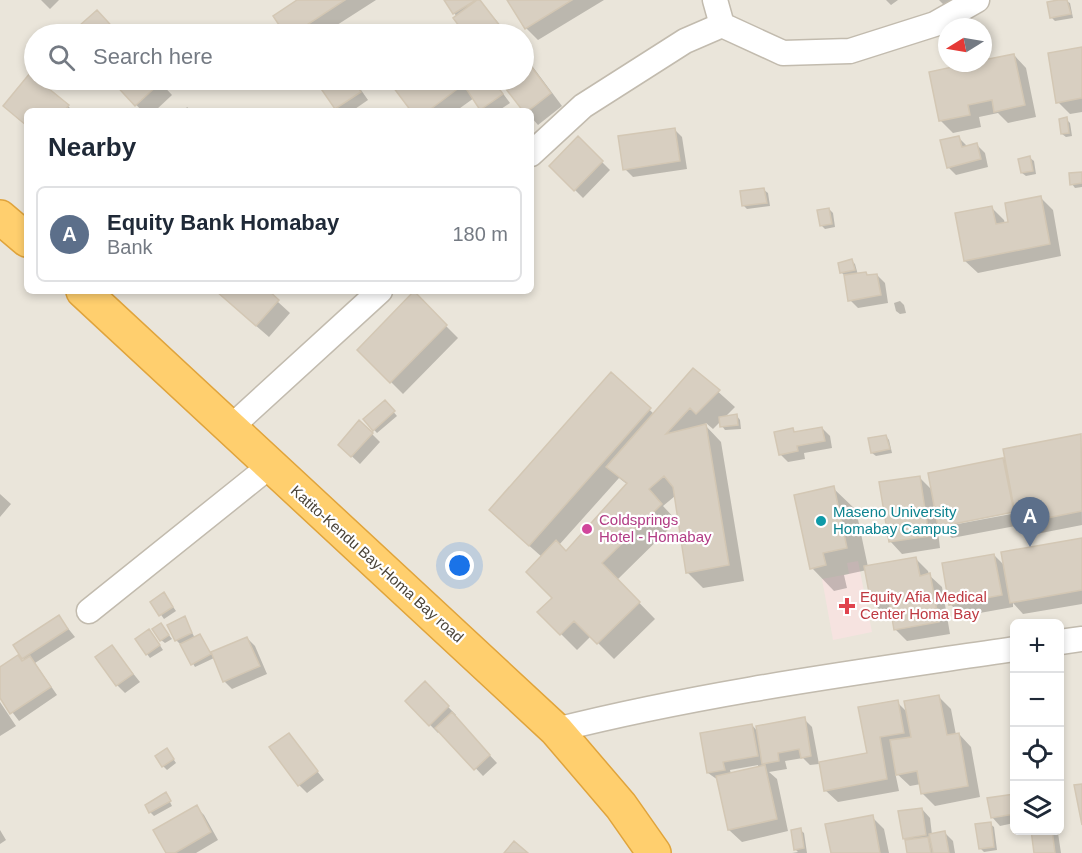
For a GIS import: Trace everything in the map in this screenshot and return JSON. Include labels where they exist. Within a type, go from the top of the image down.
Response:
[{"type":"highway","points":[[0,217],[24,237]]},
{"type":"highway","name":"Katito-Kendu Bay-Homa Bay road","points":[[86,294],[556,730],[621,806],[654,853]]},
{"type":"street","points":[[716,0],[722,25]]},
{"type":"street","points":[[534,151],[583,106],[685,41],[722,25],[783,53],[850,51],[935,24],[977,0]]},
{"type":"street","points":[[230,428],[377,294]]},
{"type":"street","points":[[89,611],[270,466]]},
{"type":"street","points":[[1064,641],[1082,639]]},
{"type":"street","points":[[556,730],[602,718],[787,684],[1010,650]]},
{"type":"shaded area","points":[[0,0],[1082,0],[1082,853],[0,853]]},
{"type":"shaded area","name":"Equity Afia Medical Center Homa Bay","points":[[858,561],[872,632],[833,640],[822,579],[849,574],[847,563]]},
{"type":"building","points":[[297,0],[345,0],[308,24],[278,24],[273,16]]},
{"type":"building","points":[[444,0],[476,0],[453,14]]},
{"type":"building","points":[[480,0],[498,24],[458,24],[453,18]]},
{"type":"building","points":[[507,0],[572,0],[533,24],[522,24]]},
{"type":"building","points":[[1067,0],[1071,14],[1050,18],[1047,2]]},
{"type":"building","points":[[97,10],[110,24],[81,24]]},
{"type":"building","points":[[1082,47],[1082,98],[1056,103],[1048,53]]},
{"type":"building","points":[[1014,54],[1025,105],[994,112],[992,100],[968,105],[970,115],[939,121],[929,72],[938,70],[938,72],[992,72],[992,58]]},
{"type":"building","points":[[534,70],[551,93],[532,108],[521,108],[507,90],[534,90]]},
{"type":"building","points":[[24,80],[24,90],[50,90],[69,105],[66,108],[24,108],[24,124],[3,106]]},
{"type":"building","points":[[120,90],[152,90],[135,106]]},
{"type":"building","points":[[322,90],[360,90],[361,92],[337,108]]},
{"type":"building","points":[[395,90],[456,90],[432,108],[409,108]]},
{"type":"building","points":[[467,90],[500,90],[503,94],[483,108],[479,108]]},
{"type":"building","points":[[1067,117],[1069,133],[1061,134],[1059,119]]},
{"type":"building","points":[[675,128],[680,161],[623,170],[618,136]]},
{"type":"building","points":[[578,136],[603,161],[574,191],[549,166]]},
{"type":"building","points":[[959,136],[962,147],[977,143],[981,159],[947,168],[940,140]]},
{"type":"building","points":[[1030,156],[1033,171],[1021,173],[1018,159]]},
{"type":"building","points":[[1082,172],[1082,183],[1070,185],[1069,173]]},
{"type":"building","points":[[764,188],[767,203],[742,206],[740,191]]},
{"type":"building","points":[[1041,196],[1050,244],[964,261],[955,213],[992,206],[996,224],[1008,222],[1005,203]]},
{"type":"building","points":[[829,208],[832,224],[820,226],[817,210]]},
{"type":"building","points":[[852,259],[855,270],[840,273],[838,263]]},
{"type":"building","points":[[866,272],[867,275],[877,274],[881,295],[848,301],[844,275]]},
{"type":"building","points":[[219,294],[272,294],[279,300],[256,326]]},
{"type":"building","points":[[411,294],[417,294],[447,325],[390,383],[357,350]]},
{"type":"building","points":[[693,368],[720,390],[696,414],[690,408],[666,434],[706,424],[729,565],[686,573],[673,487],[664,476],[649,489],[662,504],[602,563],[640,602],[597,644],[574,621],[560,635],[537,612],[552,598],[526,572],[556,540],[566,551],[627,483],[606,467]]},
{"type":"building","points":[[611,372],[651,408],[529,546],[489,510]]},
{"type":"building","points":[[385,400],[395,411],[373,431],[363,419]]},
{"type":"building","points":[[737,414],[738,425],[720,427],[719,417]]},
{"type":"building","points":[[359,420],[373,433],[351,457],[338,445]]},
{"type":"building","points":[[822,427],[825,441],[797,446],[798,451],[779,455],[774,432],[793,428],[794,432]]},
{"type":"building","points":[[1081,434],[1082,511],[1017,524],[1003,449]]},
{"type":"building","points":[[886,435],[890,449],[871,453],[868,438]]},
{"type":"building","points":[[1003,458],[1014,512],[938,527],[928,473]]},
{"type":"building","points":[[920,476],[929,536],[889,542],[879,482]]},
{"type":"building","name":"Maseno University Homabay Campus","points":[[834,486],[847,548],[823,553],[826,565],[810,569],[794,495]]},
{"type":"building","points":[[1082,538],[1082,590],[1010,603],[1001,552]]},
{"type":"building","points":[[994,554],[1002,595],[949,605],[942,563]]},
{"type":"building","points":[[916,557],[920,576],[930,573],[939,622],[894,630],[889,600],[871,603],[864,566]]},
{"type":"building","points":[[164,592],[173,607],[159,616],[150,602]]},
{"type":"building","points":[[59,615],[68,629],[22,659],[13,645]]},
{"type":"building","points":[[185,616],[192,633],[175,641],[167,625]]},
{"type":"building","points":[[161,623],[169,635],[160,641],[152,629]]},
{"type":"building","points":[[149,629],[160,645],[146,655],[135,639]]},
{"type":"building","points":[[200,634],[211,654],[191,665],[180,644]]},
{"type":"building","points":[[247,637],[260,666],[223,682],[211,652]]},
{"type":"building","points":[[112,645],[133,674],[116,686],[95,657]]},
{"type":"building","points":[[18,655],[22,661],[30,656],[51,687],[10,714],[0,698],[0,667]]},
{"type":"building","points":[[425,681],[449,706],[429,726],[405,701]]},
{"type":"building","points":[[939,695],[947,735],[959,733],[968,786],[921,794],[917,771],[896,775],[890,740],[911,737],[904,701]]},
{"type":"building","points":[[898,700],[904,733],[880,737],[887,779],[824,791],[819,762],[867,753],[858,707]]},
{"type":"building","points":[[452,712],[490,755],[474,770],[435,728]]},
{"type":"building","points":[[805,717],[811,756],[801,758],[799,749],[778,753],[779,761],[762,764],[756,726]]},
{"type":"building","points":[[752,724],[758,756],[723,762],[725,770],[707,773],[700,733]]},
{"type":"building","points":[[289,733],[318,771],[298,786],[269,747]]},
{"type":"building","points":[[167,748],[174,759],[162,767],[155,756]]},
{"type":"building","points":[[765,765],[777,819],[728,830],[716,776]]},
{"type":"building","points":[[1082,784],[1082,825],[1074,785]]},
{"type":"building","points":[[166,792],[171,801],[149,813],[145,805]]},
{"type":"building","points":[[1010,795],[1010,815],[991,818],[987,798]]},
{"type":"building","points":[[197,805],[211,832],[175,853],[166,853],[153,830]]},
{"type":"building","points":[[922,808],[926,835],[903,839],[898,811]]},
{"type":"building","points":[[873,815],[880,853],[831,853],[825,824]]},
{"type":"building","points":[[991,822],[994,847],[979,849],[975,824]]},
{"type":"building","points":[[801,828],[804,848],[794,850],[791,830]]},
{"type":"building","points":[[945,831],[949,853],[933,853],[929,834]]},
{"type":"building","points":[[1032,835],[1053,835],[1055,853],[1034,853]]},
{"type":"building","points":[[928,837],[931,853],[907,853],[905,840]]},
{"type":"building","points":[[514,841],[528,853],[504,853]]},
{"type":"place","name":"Maseno University Homabay Campus","points":[[821,521]]},
{"type":"place","name":"Coldsprings Hotel - Homabay","points":[[587,529]]},
{"type":"place","name":"Equity Bank Homabay","points":[[1030,547]]},
{"type":"place","name":"Equity Afia Medical Center Homa Bay","points":[[847,606]]}]
